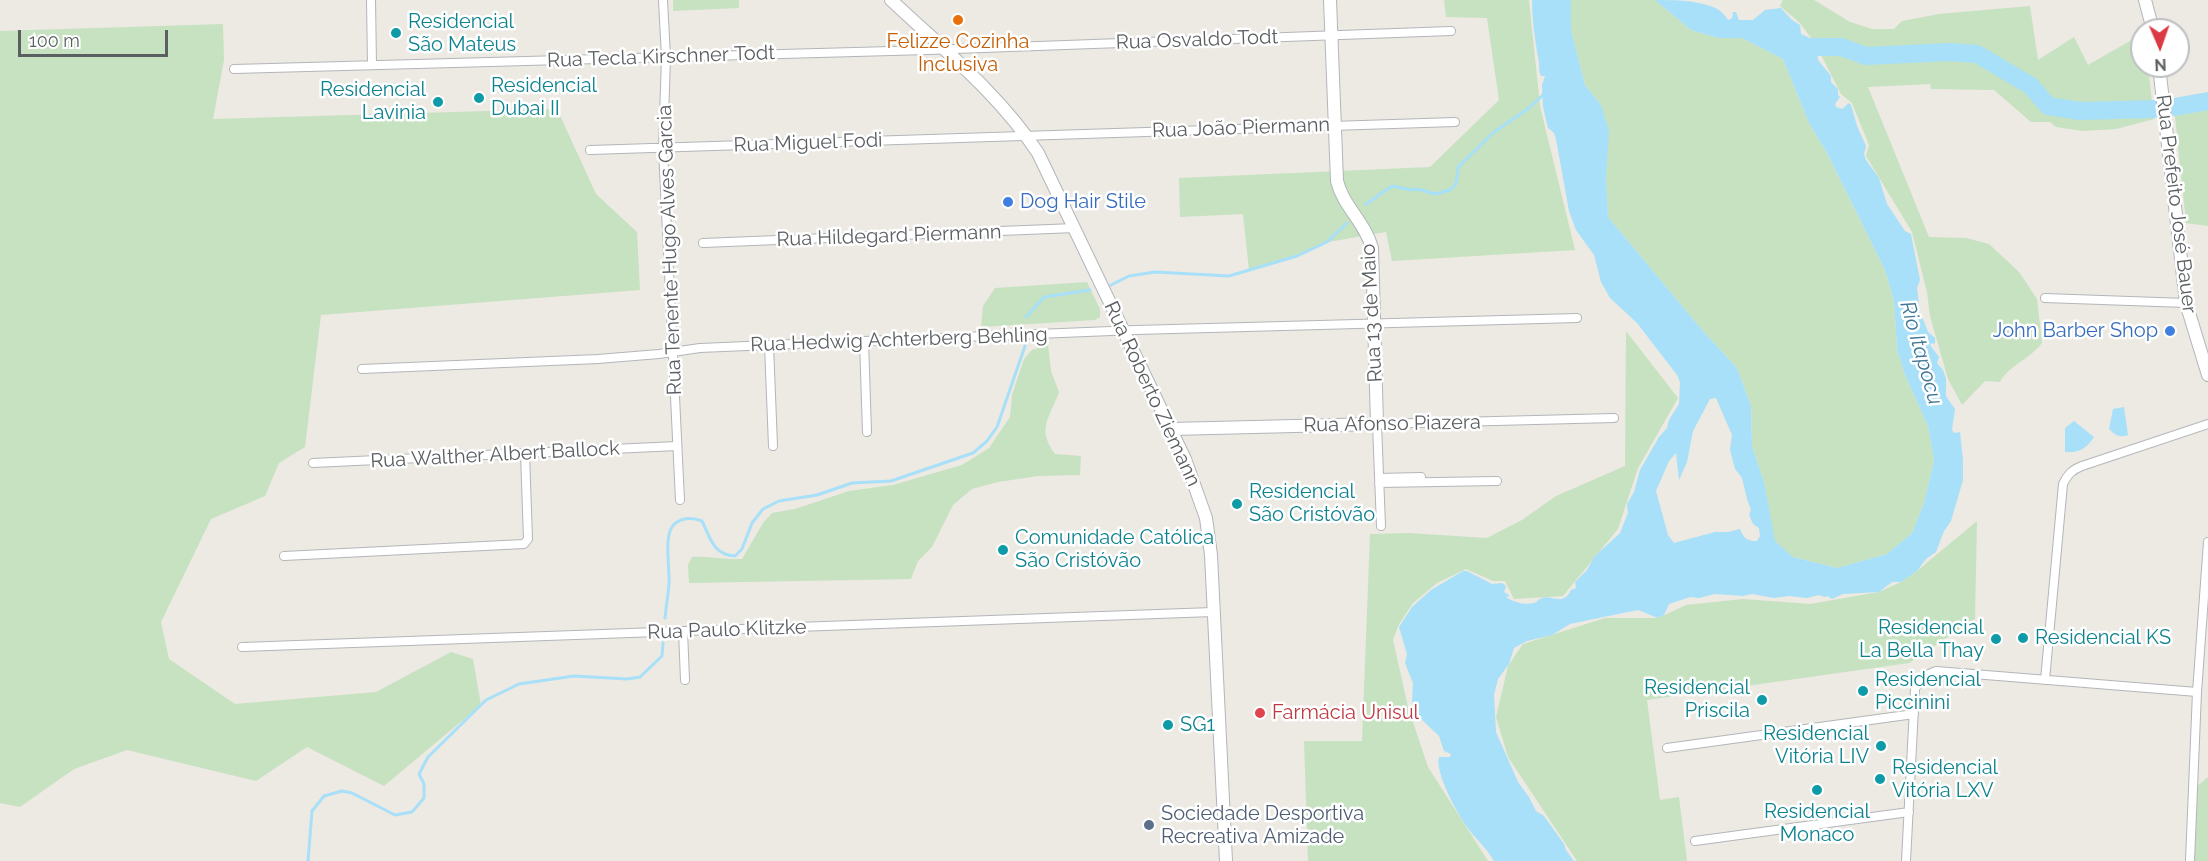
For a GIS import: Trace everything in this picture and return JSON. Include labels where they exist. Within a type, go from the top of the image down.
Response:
[{"type":"main road","name":"Rua Roberto Ziemann","points":[[891,0],[998,102],[1026,135],[1049,173],[1193,479],[1206,518],[1212,564],[1226,861]]},
{"type":"main road","name":"Rua 13 de Maio","points":[[1330,0],[1335,164],[1339,187],[1345,202],[1364,227],[1372,248],[1377,424]]},
{"type":"main road","points":[[2145,0],[2150,18]]},
{"type":"main road","name":"Rua Prefeito José Bauer","points":[[2159,78],[2186,303],[2208,375]]},
{"type":"main road","name":"Rua Afonso Piazera","points":[[1171,429],[1377,424]]},
{"type":"street","points":[[371,0],[372,65]]},
{"type":"street","name":"Rua Tenente Hugo Alves Garcia","points":[[663,0],[666,57],[663,149],[680,500]]},
{"type":"street","name":"Rua Osvaldo Todt","points":[[943,49],[1451,31]]},
{"type":"street","name":"Rua Tecla Kirschner Todt","points":[[234,69],[943,49]]},
{"type":"street","name":"Rua João Piermann","points":[[1026,135],[1455,122]]},
{"type":"street","name":"Rua Miguel Fodi","points":[[590,150],[1026,135]]},
{"type":"street","name":"Rua Hildegard Piermann","points":[[704,243],[1075,228]]},
{"type":"street","points":[[2044,298],[2186,303]]},
{"type":"street","name":"Rua Hedwig Achterberg Behling","points":[[362,369],[598,359],[700,348],[1124,330],[1577,318]]},
{"type":"street","points":[[864,341],[867,432]]},
{"type":"street","points":[[769,345],[773,446]]},
{"type":"street","name":"Rua Afonso Piazera","points":[[1377,424],[1614,418]]},
{"type":"street","name":"Rua 13 de Maio","points":[[1377,424],[1381,526]]},
{"type":"street","points":[[2045,680],[2063,484],[2067,475],[2082,466],[2205,427]]},
{"type":"street","name":"Rua Walther Albert Ballock","points":[[313,463],[676,446]]},
{"type":"street","points":[[284,556],[524,544],[528,539],[525,453]]},
{"type":"street","points":[[1379,481],[1496,478]]},
{"type":"street","points":[[2190,861],[2197,692],[2208,542]]},
{"type":"street","name":"Rua Paulo Klitzke","points":[[242,647],[1213,612]]},
{"type":"street","points":[[683,631],[686,680]]},
{"type":"street","points":[[1906,861],[1915,689],[1926,675],[1936,671],[2197,692]]},
{"type":"street","points":[[1667,748],[1914,714]]},
{"type":"street","points":[[1695,841],[1909,812]]},
{"type":"green space","points":[[673,0],[739,0],[739,8],[673,11]]},
{"type":"green space","points":[[1444,0],[1529,0],[1540,106],[1575,250],[1392,261],[1386,232],[1328,242],[1297,256],[1249,270],[1243,214],[1180,217],[1179,178],[1430,167],[1499,100],[1487,18],[1446,17]]},
{"type":"green space","points":[[1571,0],[1655,0],[1691,30],[1718,38],[1742,38],[1783,59],[1809,123],[1827,153],[1885,270],[1894,301],[1897,350],[1905,375],[1928,426],[1934,460],[1924,503],[1912,533],[1887,554],[1837,568],[1793,557],[1774,541],[1764,482],[1752,446],[1751,406],[1737,368],[1702,330],[1608,217],[1601,105],[1585,85],[1571,30]]},
{"type":"green space","points":[[1783,0],[1814,0],[1850,22],[1872,29],[1894,29],[1902,21],[1939,14],[2030,6],[2038,60],[2074,37],[2088,65],[2130,41],[2130,78],[2149,78],[2154,119],[2116,129],[2083,131],[2056,127],[2050,122],[2031,122],[1994,90],[1931,89],[1930,84],[1868,87],[1929,237],[1966,238],[1989,244],[2019,272],[2037,299],[2042,343],[2009,371],[2000,382],[1985,381],[1962,405],[1948,379],[1930,316],[1927,292],[1912,232],[1866,156],[1869,145],[1852,103],[1841,94],[1815,43],[1799,22],[1780,6]]},
{"type":"green space","points":[[223,24],[224,60],[213,119],[557,109],[596,194],[637,232],[640,290],[321,315],[305,447],[279,463],[265,496],[211,519],[161,622],[169,659],[235,704],[376,692],[451,652],[473,659],[481,705],[384,786],[307,747],[256,781],[127,750],[74,769],[20,807],[0,803],[0,31]]},
{"type":"green space","points":[[2208,101],[2208,226],[2186,223],[2174,107]]},
{"type":"green space","points":[[1087,282],[1100,309],[1100,317],[1095,320],[981,327],[983,306],[995,288]]},
{"type":"green space","points":[[1626,331],[1678,398],[1638,468],[1618,529],[1563,596],[1514,599],[1505,581],[1493,581],[1466,569],[1437,583],[1413,603],[1399,624],[1393,640],[1408,707],[1428,767],[1488,861],[1308,861],[1304,741],[1362,741],[1370,534],[1408,533],[1487,538],[1522,520],[1556,496],[1625,466]]},
{"type":"green space","points":[[1048,345],[1051,371],[1059,392],[1046,423],[1046,437],[1055,454],[1081,456],[1080,475],[1038,476],[998,482],[972,489],[953,505],[932,547],[918,561],[911,579],[689,583],[688,565],[692,557],[742,559],[763,523],[772,513],[795,509],[849,491],[893,485],[962,465],[989,448],[1010,417],[1012,395],[1024,359],[1032,350]]},
{"type":"green space","points":[[1977,521],[1975,619],[1909,663],[1647,700],[1660,800],[1679,797],[1687,861],[1577,861],[1508,757],[1496,717],[1508,666],[1523,644],[1605,618],[1658,618],[1686,605],[1743,599],[1810,604],[1879,592],[1901,582],[1917,571]]},
{"type":"green space","points":[[2208,777],[2208,861],[2192,861],[2196,787]]},
{"type":"water","name":"Rio Itapocu","points":[[1532,0],[1571,0],[1571,30],[1585,85],[1601,105],[1609,131],[1606,177],[1608,217],[1702,330],[1737,368],[1751,406],[1752,446],[1764,482],[1775,541],[1793,557],[1837,568],[1887,554],[1912,533],[1924,503],[1934,460],[1928,426],[1905,375],[1897,350],[1894,301],[1885,270],[1827,153],[1809,123],[1783,59],[1742,38],[1718,38],[1691,30],[1655,0],[1696,2],[1715,8],[1729,20],[1733,12],[1736,12],[1739,20],[1753,20],[1765,10],[1781,8],[1800,25],[1801,34],[1812,39],[1817,49],[1818,60],[1838,89],[1840,97],[1835,104],[1836,107],[1842,109],[1849,103],[1851,105],[1866,146],[1864,154],[1866,160],[1879,178],[1887,204],[1905,231],[1911,234],[1920,280],[1917,288],[1920,312],[1928,332],[1935,338],[1935,344],[1930,345],[1939,357],[1937,363],[1946,379],[1946,396],[1955,409],[1952,430],[1954,433],[1960,432],[1963,460],[1963,480],[1951,521],[1944,531],[1936,552],[1926,559],[1917,571],[1901,582],[1892,582],[1879,592],[1843,594],[1832,599],[1819,595],[1807,598],[1789,596],[1774,598],[1752,594],[1690,597],[1669,604],[1664,615],[1658,618],[1638,610],[1589,620],[1570,624],[1552,635],[1527,641],[1514,648],[1509,664],[1498,679],[1494,695],[1496,732],[1518,782],[1536,811],[1544,816],[1574,861],[1494,861],[1470,831],[1454,806],[1440,773],[1439,757],[1450,757],[1451,754],[1444,751],[1439,736],[1418,716],[1412,703],[1413,683],[1405,663],[1407,654],[1399,627],[1412,607],[1431,590],[1463,571],[1492,584],[1502,583],[1506,586],[1504,592],[1509,595],[1509,597],[1506,596],[1507,598],[1524,604],[1535,603],[1546,597],[1561,599],[1568,595],[1576,588],[1575,582],[1587,570],[1594,557],[1620,533],[1628,513],[1627,504],[1634,492],[1640,470],[1659,437],[1667,428],[1679,404],[1680,382],[1677,375],[1637,323],[1610,298],[1601,282],[1594,255],[1576,230],[1569,211],[1556,139],[1554,133],[1548,128],[1543,107],[1542,85],[1545,76],[1541,76],[1540,71]],"holes":[[[1716,398],[1732,435],[1730,450],[1735,469],[1742,478],[1751,510],[1749,515],[1753,524],[1759,528],[1760,536],[1757,541],[1748,540],[1740,529],[1715,532],[1674,543],[1668,535],[1656,491],[1669,461],[1676,453],[1679,480],[1687,462],[1693,431],[1710,399]]]},
{"type":"water","points":[[2124,407],[2128,435],[2120,436],[2109,429],[2113,409]]},
{"type":"water","points":[[2074,421],[2094,437],[2082,449],[2065,452],[2065,428]]},
{"type":"waterway","points":[[1799,47],[1841,47],[1866,56],[1949,52],[1977,54],[2031,86],[2048,106],[2080,111],[2154,109]]},
{"type":"waterway","points":[[1366,204],[1392,186],[1418,189],[1435,194],[1450,190],[1456,184],[1458,167],[1494,132],[1529,108],[1544,94]]},
{"type":"waterway","points":[[2174,107],[2208,101]]},
{"type":"waterway","points":[[1111,285],[1129,276],[1155,272],[1229,276],[1297,256],[1327,242],[1347,223]]},
{"type":"waterway","points":[[1026,317],[1044,297],[1090,290]]},
{"type":"waterway","points":[[665,618],[669,584],[668,539],[672,527],[678,521],[686,519],[702,521],[717,549],[735,556],[742,549],[752,523],[763,509],[779,501],[817,495],[852,483],[891,481],[973,453],[987,441],[997,427],[1025,346]]},
{"type":"waterway","points":[[308,861],[312,811],[324,796],[342,791],[352,793],[395,815],[412,812],[424,798],[424,784],[419,774],[428,757],[486,700],[519,684],[574,676],[627,679],[640,677],[662,656],[663,643]]},
{"type":"place","name":"Felizze Cozinha Inclusiva","points":[[958,20]]},
{"type":"place","name":"Residencial São Mateus","points":[[396,33]]},
{"type":"place","name":"Residencial Dubai II","points":[[479,98]]},
{"type":"place","name":"Residencial Lavinia","points":[[438,102]]},
{"type":"place","name":"Dog Hair Stile","points":[[1008,202]]},
{"type":"place","name":"John Barber Shop","points":[[2170,331]]},
{"type":"place","name":"Residencial São Cristóvão","points":[[1237,504]]},
{"type":"place","name":"Comunidade Católica São Cristóvão","points":[[1003,550]]},
{"type":"place","name":"Residencial KS","points":[[2023,638]]},
{"type":"place","name":"Residencial La Bella Thay","points":[[1996,639]]},
{"type":"place","name":"Residencial Piccinini","points":[[1863,691]]},
{"type":"place","name":"Residencial Priscila","points":[[1762,700]]},
{"type":"place","name":"Farmácia Unisul","points":[[1260,713]]},
{"type":"place","name":"SG1","points":[[1168,725]]},
{"type":"place","name":"Residencial Vitória LIV","points":[[1881,746]]},
{"type":"place","name":"Residencial Vitória LXV","points":[[1880,779]]},
{"type":"place","name":"Residencial Monaco","points":[[1817,790]]},
{"type":"place","name":"Sociedade Desportiva Recreativa Amizade","points":[[1149,825]]}]
